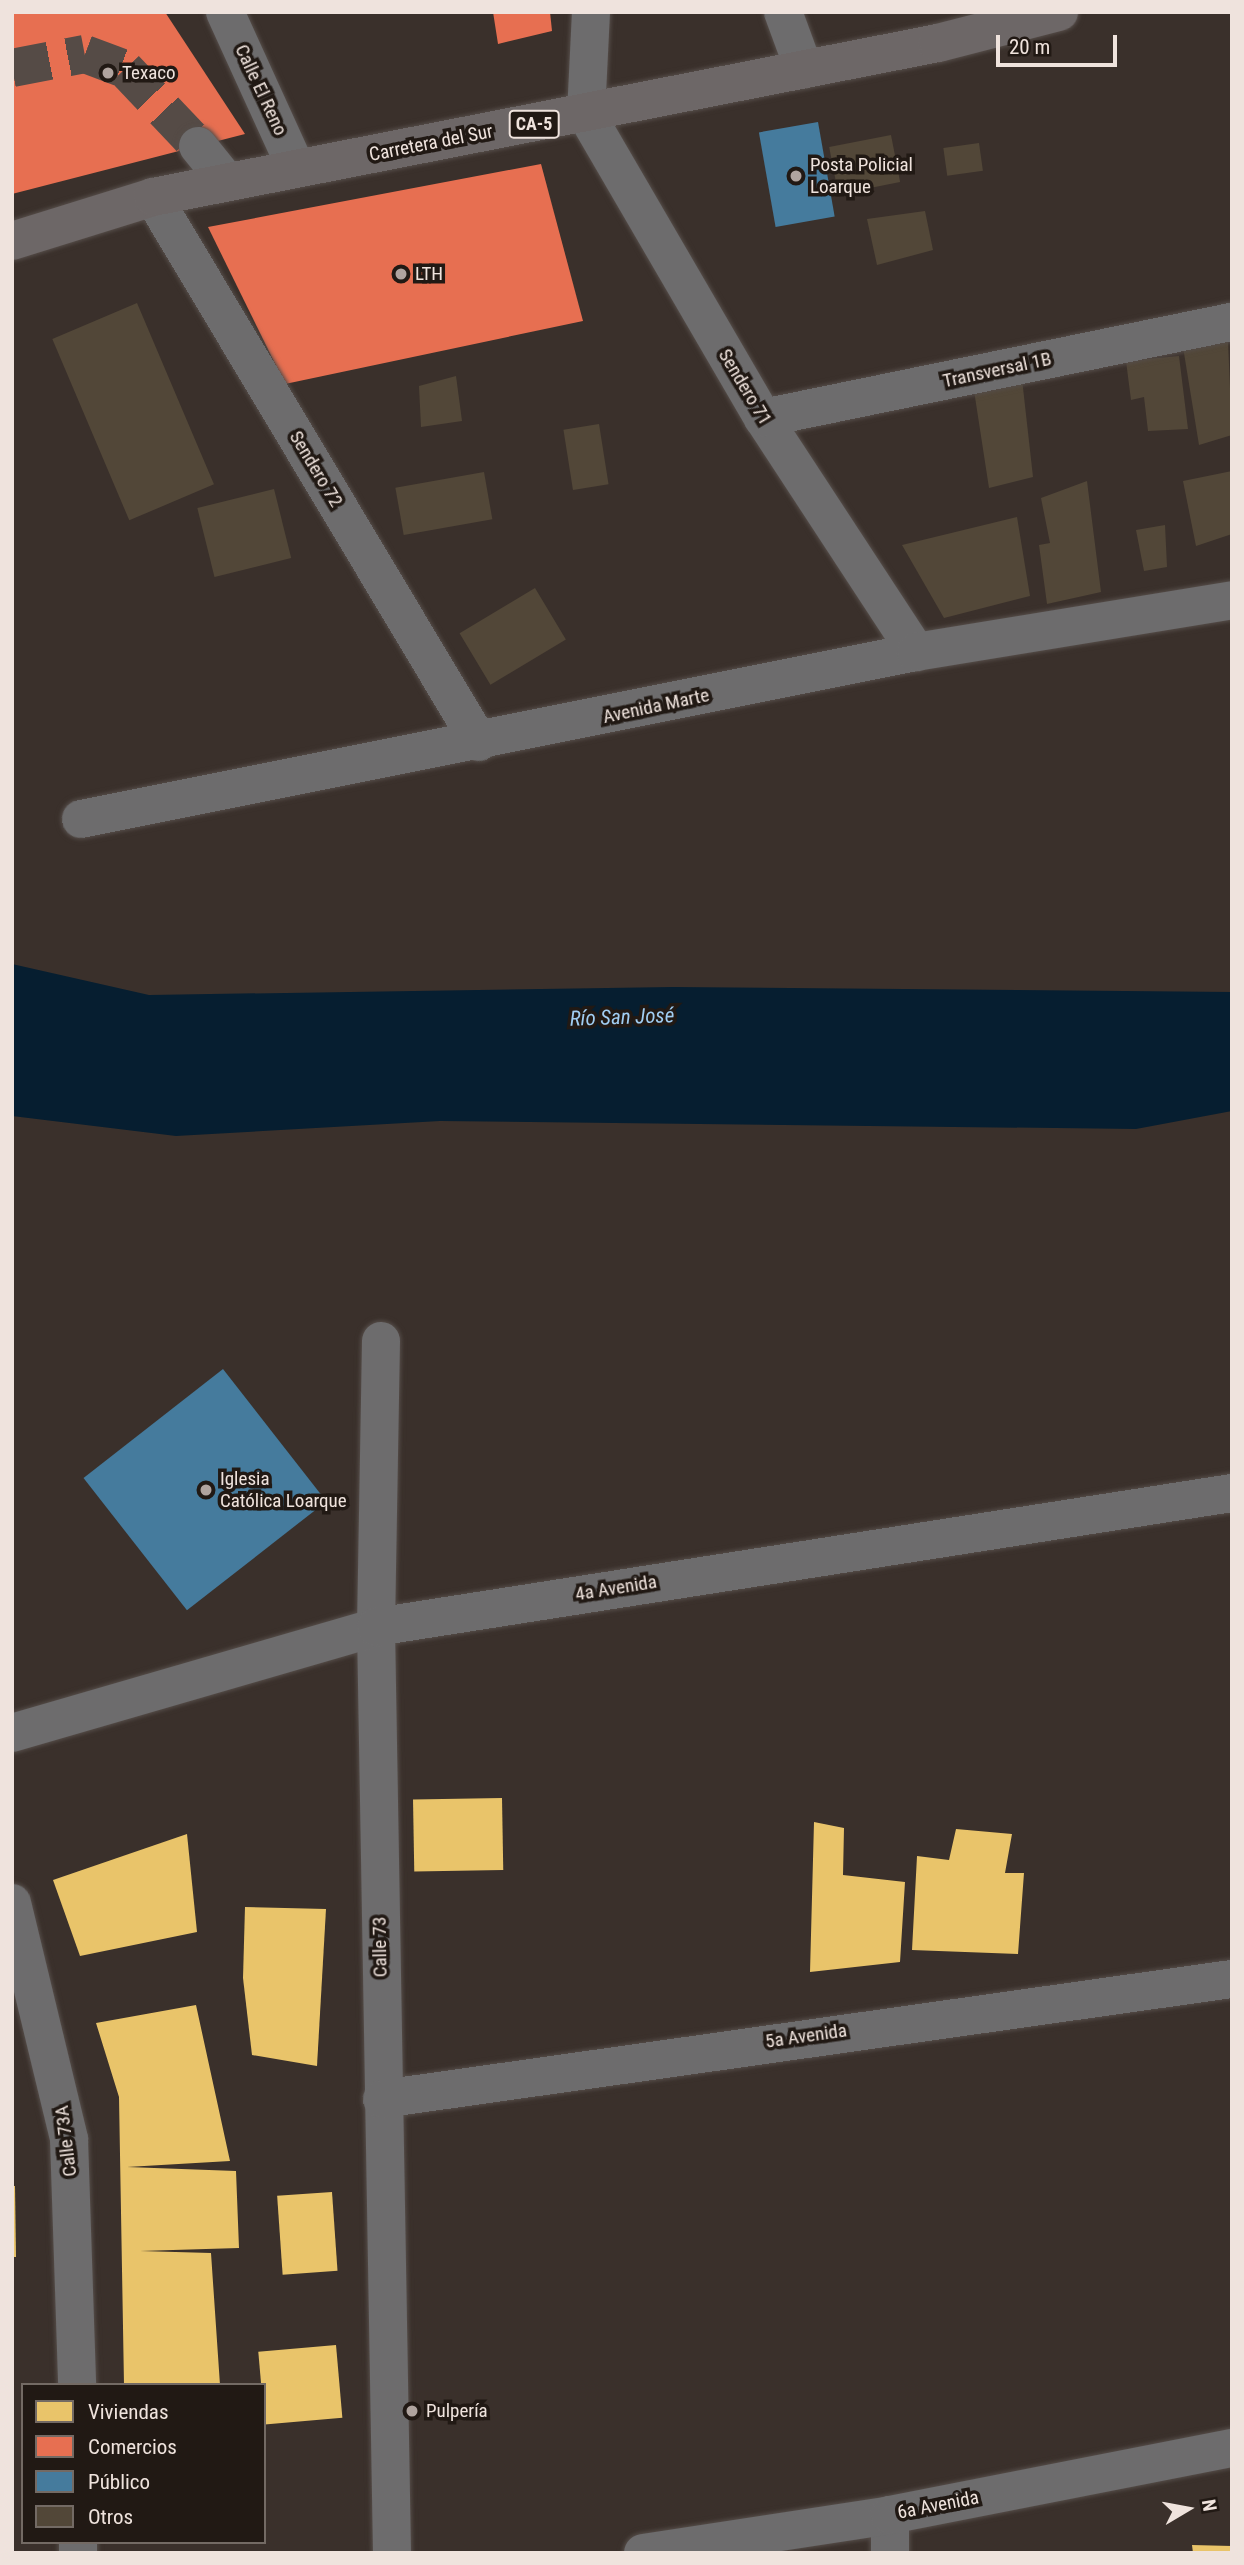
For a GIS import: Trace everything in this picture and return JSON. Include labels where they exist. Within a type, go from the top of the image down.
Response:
[{"type":"highway","name":"Carretera del Sur","points":[[12,241],[153,197],[586,114],[1059,12]]},
{"type":"street","name":"Calle El Reno","points":[[225,12],[296,168]]},
{"type":"street","points":[[586,114],[591,12]]},
{"type":"street","points":[[783,12],[804,69]]},
{"type":"street","name":"Sendero 71","points":[[586,114],[762,418],[916,652]]},
{"type":"street","points":[[198,146],[227,182]]},
{"type":"street","name":"Sendero 72","points":[[153,197],[479,742]]},
{"type":"street","name":"Transversal 1B","points":[[762,418],[1232,322]]},
{"type":"street","name":"Avenida Marte","points":[[81,819],[479,742],[916,652],[1232,600]]},
{"type":"street","name":"Calle 73","points":[[381,1341],[376,1627],[382,2099],[392,2553]]},
{"type":"street","name":"4a Avenida","points":[[12,1733],[376,1627],[1232,1493]]},
{"type":"street","name":"Calle 73A","points":[[12,1903],[69,2139],[77,2383]]},
{"type":"street","name":"5a Avenida","points":[[382,2099],[1232,1979]]},
{"type":"street","name":"6a Avenida","points":[[643,2553],[890,2515],[1232,2448]]},
{"type":"street","points":[[890,2515],[890,2553]]},
{"type":"water","name":"Río San José","points":[[12,964],[149,995],[673,987],[1232,992],[1232,1111],[1136,1129],[440,1121],[176,1136],[12,1116]]},
{"type":"building: Viviendas","points":[[502,1798],[503,1870],[414,1872],[413,1800]]},
{"type":"building: Viviendas","points":[[814,1822],[844,1828],[843,1875],[905,1882],[900,1962],[810,1972]]},
{"type":"building: Viviendas","points":[[956,1829],[1012,1834],[1005,1873],[1024,1873],[1018,1954],[912,1950],[917,1856],[949,1860]]},
{"type":"building: Viviendas","points":[[187,1834],[197,1932],[80,1956],[53,1880]]},
{"type":"building: Viviendas","points":[[245,1907],[326,1909],[317,2066],[252,2055],[243,1978]]},
{"type":"building: Viviendas","points":[[196,2005],[230,2161],[127,2167],[236,2171],[239,2248],[140,2251],[211,2253],[220,2383],[124,2383],[119,2097],[96,2023]]},
{"type":"building: Viviendas","points":[[12,2186],[15,2186],[16,2257],[12,2257]]},
{"type":"building: Viviendas","points":[[332,2192],[338,2271],[283,2275],[277,2196]]},
{"type":"building: Viviendas","points":[[336,2345],[342,2418],[266,2424],[266,2383],[261,2383],[258,2352]]},
{"type":"building: Viviendas","points":[[1192,2545],[1232,2546],[1232,2553],[1193,2553]]},
{"type":"building: Comercios","name":"Texaco","points":[[12,12],[165,12],[245,134],[12,194]]},
{"type":"building: Comercios","points":[[493,12],[550,12],[552,31],[498,44]]},
{"type":"building: Comercios","name":"LTH","points":[[541,164],[583,321],[285,384],[208,227]]},
{"type":"building: Público","name":"Posta Policial Loarque","points":[[818,122],[835,217],[776,227],[759,132]]},
{"type":"building: Público","name":"Iglesia Católica Loarque","points":[[223,1369],[326,1501],[187,1610],[84,1478]]},
{"type":"building: Otros","points":[[891,135],[900,182],[838,194],[829,147]]},
{"type":"building: Otros","points":[[979,143],[983,171],[947,176],[943,148]]},
{"type":"building: Otros","points":[[925,211],[933,250],[877,265],[867,219]]},
{"type":"building: Otros","points":[[137,303],[214,484],[129,520],[52,339]]},
{"type":"building: Otros","points":[[1228,341],[1232,435],[1199,445],[1183,347]]},
{"type":"building: Otros","points":[[1179,356],[1188,429],[1148,431],[1144,397],[1131,400],[1126,361]]},
{"type":"building: Otros","points":[[456,376],[462,421],[421,427],[419,386]]},
{"type":"building: Otros","points":[[1022,379],[1033,477],[989,488],[973,384]]},
{"type":"building: Otros","points":[[599,424],[609,484],[573,490],[563,430]]},
{"type":"building: Otros","points":[[1232,471],[1232,534],[1196,546],[1183,481]]},
{"type":"building: Otros","points":[[484,472],[492,519],[404,535],[395,488]]},
{"type":"building: Otros","points":[[1087,481],[1101,592],[1047,604],[1039,545],[1050,543],[1041,498]]},
{"type":"building: Otros","points":[[274,489],[291,558],[215,577],[197,508]]},
{"type":"building: Otros","points":[[1017,517],[1030,596],[944,618],[902,545]]},
{"type":"building: Otros","points":[[1165,525],[1167,567],[1144,571],[1136,530]]},
{"type":"building: Otros","points":[[535,588],[566,639],[490,685],[460,633]]},
{"type":"tunnel","points":[[12,68],[85,54],[125,69],[198,146]]},
{"type":"place","name":"Texaco","points":[[108,73]]},
{"type":"place","name":"Posta Policial Loarque","points":[[796,176]]},
{"type":"place","name":"LTH","points":[[401,274]]},
{"type":"place","name":"Iglesia Católica Loarque","points":[[206,1490]]},
{"type":"place","name":"Pulpería","points":[[412,2411]]}]
